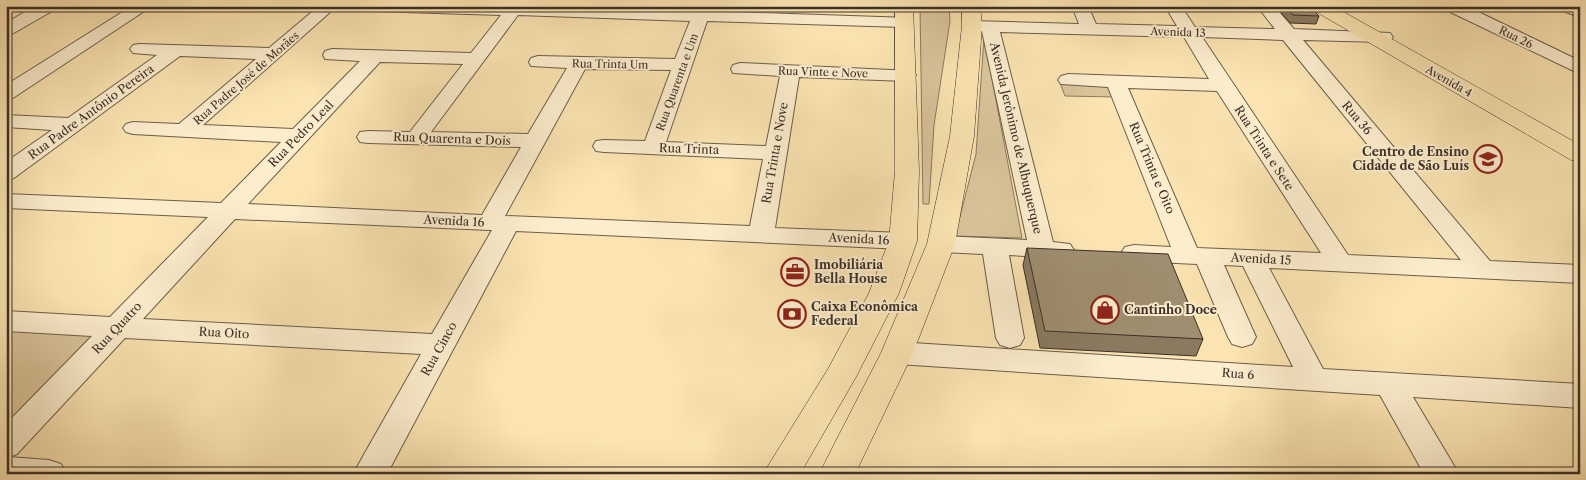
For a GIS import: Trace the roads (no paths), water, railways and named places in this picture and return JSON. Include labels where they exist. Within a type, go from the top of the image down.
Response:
[{"type":"main road","points":[[959,6],[966,94]]},
{"type":"main road","name":"Avenida 4","points":[[1318,6],[1580,146]]},
{"type":"main road","name":"Avenida 4","points":[[1330,6],[1379,37],[1580,155]]},
{"type":"main road","points":[[781,474],[840,377],[884,293],[903,241],[907,171],[906,75],[915,19],[907,11]]},
{"type":"main road","name":"Avenida Jerônimo de Albuquerque","points":[[837,474],[897,353],[941,244],[962,136],[977,20]]},
{"type":"street","points":[[6,30],[48,6]]},
{"type":"street","points":[[6,94],[144,6]]},
{"type":"street","name":"Rua Padre José de Morães","points":[[185,130],[329,6]]},
{"type":"street","points":[[370,6],[514,10],[608,10],[700,16],[798,12],[907,11]]},
{"type":"street","points":[[1080,6],[1090,30]]},
{"type":"street","name":"Rua Trinta e Sete","points":[[1173,6],[1222,85],[1340,263]]},
{"type":"street","name":"Rua 36","points":[[1266,6],[1483,270]]},
{"type":"street","name":"Rua 26","points":[[1452,6],[1580,68]]},
{"type":"street","points":[[1566,6],[1580,12]]},
{"type":"street","points":[[416,138],[514,10]]},
{"type":"street","name":"Rua Quarenta e Um","points":[[653,148],[700,16]]},
{"type":"street","name":"Avenida 13","points":[[977,20],[1090,30],[1379,37]]},
{"type":"street","name":"Avenida Jerônimo de Albuquerque","points":[[977,20],[1042,249]]},
{"type":"street","points":[[139,49],[274,54]]},
{"type":"street","name":"Rua Padre Antônio Pereira","points":[[6,173],[175,50]]},
{"type":"street","points":[[332,56],[477,59]]},
{"type":"street","name":"Rua Pedro Leal","points":[[227,211],[375,56]]},
{"type":"street","name":"Rua Trinta Um","points":[[538,62],[683,65]]},
{"type":"street","name":"Rua Quarenta e Dois","points":[[499,223],[535,141],[579,63]]},
{"type":"street","name":"Rua Vinte e Nove","points":[[740,69],[906,75]]},
{"type":"street","name":"Rua Trinta e Nove","points":[[761,235],[790,71]]},
{"type":"street","points":[[1068,80],[1222,85]]},
{"type":"street","name":"Rua Trinta e Oito","points":[[1115,81],[1198,256],[1242,337]]},
{"type":"street","points":[[6,121],[72,125]]},
{"type":"street","points":[[132,128],[299,136]]},
{"type":"street","name":"Rua Quarenta e Dois","points":[[368,137],[535,141]]},
{"type":"street","name":"Rua Trinta","points":[[604,146],[775,153]]},
{"type":"street","name":"Avenida 16","points":[[6,201],[903,241]]},
{"type":"street","name":"Rua Quatro","points":[[6,445],[227,211]]},
{"type":"street","name":"Rua Cinco","points":[[370,474],[441,345],[499,223]]},
{"type":"street","points":[[941,244],[1081,251]]},
{"type":"street","points":[[996,247],[1010,338]]},
{"type":"street","name":"Avenida 15","points":[[1110,252],[1580,274]]},
{"type":"street","points":[[1252,259],[1314,379]]},
{"type":"street","name":"Rua Oito","points":[[12,327],[118,327],[441,345]]},
{"type":"street","name":"Rua 6","points":[[897,353],[1580,396]]},
{"type":"street","points":[[1389,384],[1442,474]]},
{"type":"street","points":[[6,471],[49,474]]},
{"type":"place","name":"Centro de Ensino Cidade de São Luís","points":[[1488,159]]},
{"type":"place","name":"Imobiliária Bella House","points":[[795,272]]},
{"type":"place","name":"Cantinho Doce","points":[[1105,310]]},
{"type":"place","name":"Caixa Econômica Federal","points":[[792,314]]}]
